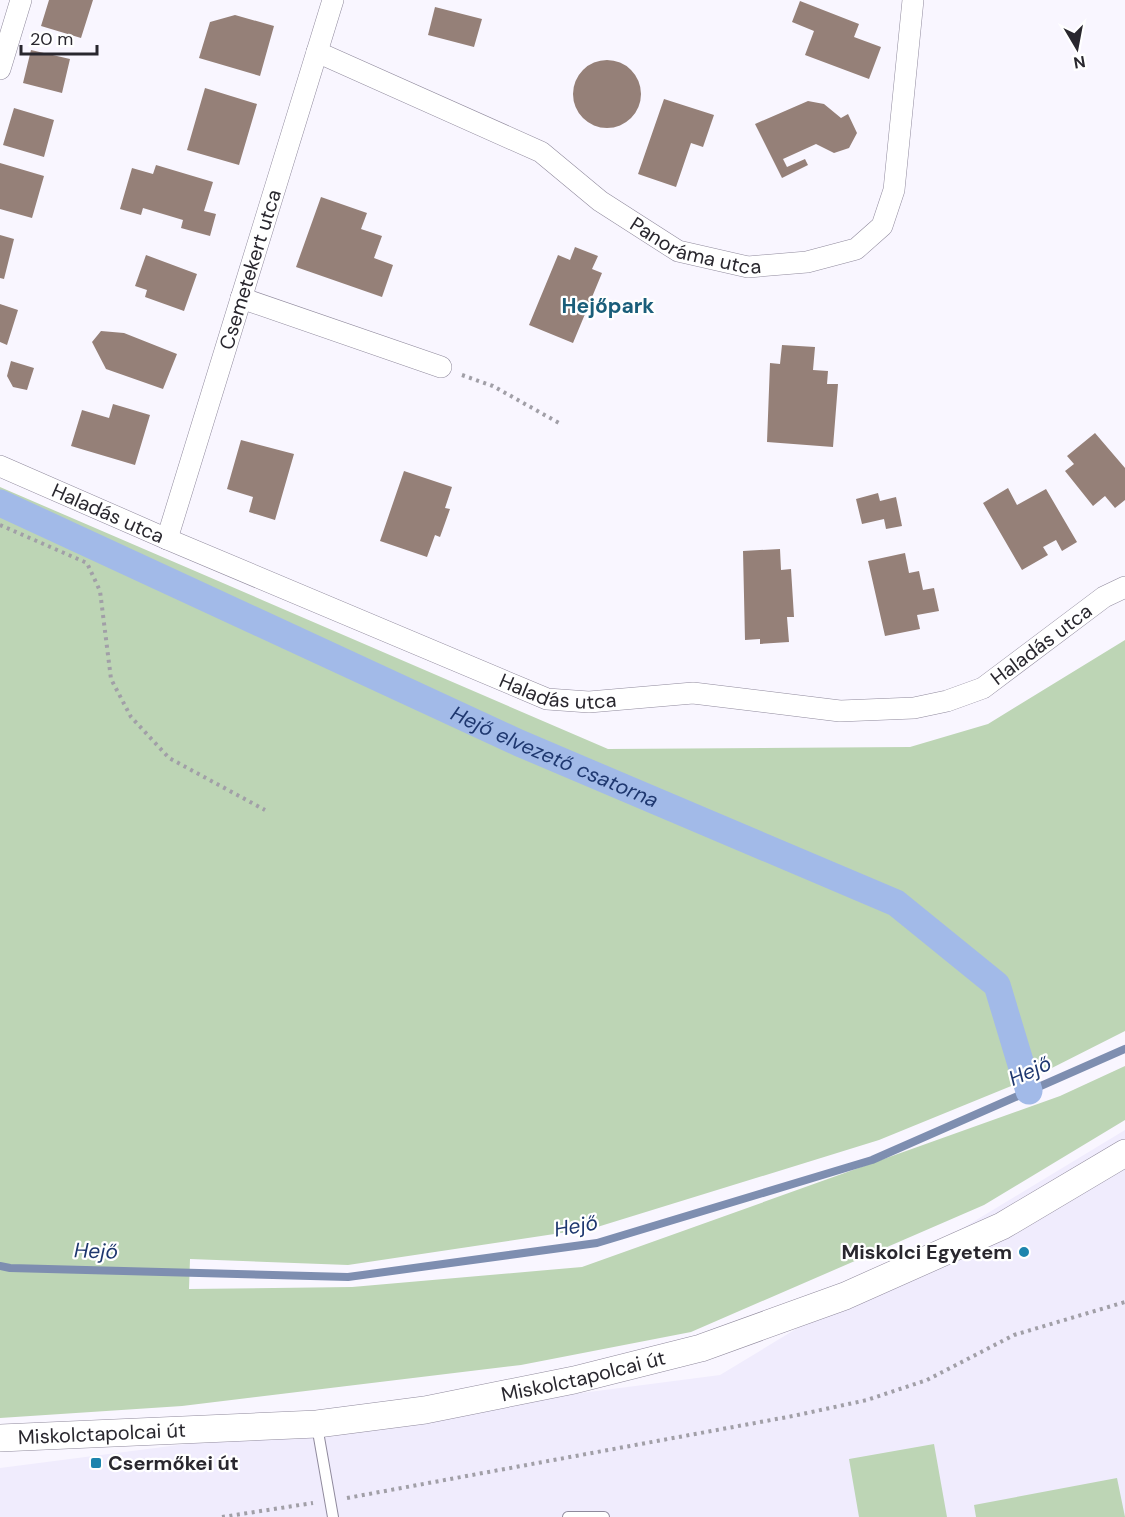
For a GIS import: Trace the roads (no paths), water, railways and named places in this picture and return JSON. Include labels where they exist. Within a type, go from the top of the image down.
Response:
[{"type":"street","points":[[0,69],[21,0]]},
{"type":"street","name":"Csemetekert utca","points":[[167,539],[333,0]]},
{"type":"street","name":"Panoráma utca","points":[[317,52],[541,152],[600,201],[678,251],[748,267],[807,262],[856,249],[882,226],[894,190],[913,0]]},
{"type":"street","points":[[241,298],[441,367]]},
{"type":"street","name":"Haladás utca","points":[[0,466],[547,699],[589,702],[693,693],[840,711],[914,708],[947,701],[983,688],[1104,597],[1125,587]]},
{"type":"street","name":"Miskolctapolcai út","points":[[0,1438],[317,1424],[425,1410],[574,1380],[701,1348],[845,1296],[1002,1226],[1125,1153]]},
{"type":"lane","points":[[317,1424],[333,1517]]},
{"type":"lane","points":[[568,1517],[604,1517]]},
{"type":"waterway","name":"Hejő elvezető csatorna","points":[[0,503],[519,743],[896,903],[997,985],[1029,1091]]},
{"type":"waterway","name":"Hejő","points":[[0,1266],[348,1277],[597,1243],[872,1160],[1125,1049]]},
{"type":"place","name":"Miskolci Egyetem","points":[[1024,1252]]},
{"type":"place","name":"Csermőkei út","points":[[96,1463]]},
{"type":"district","name":"Hejőpark","points":[[608,306]]}]
